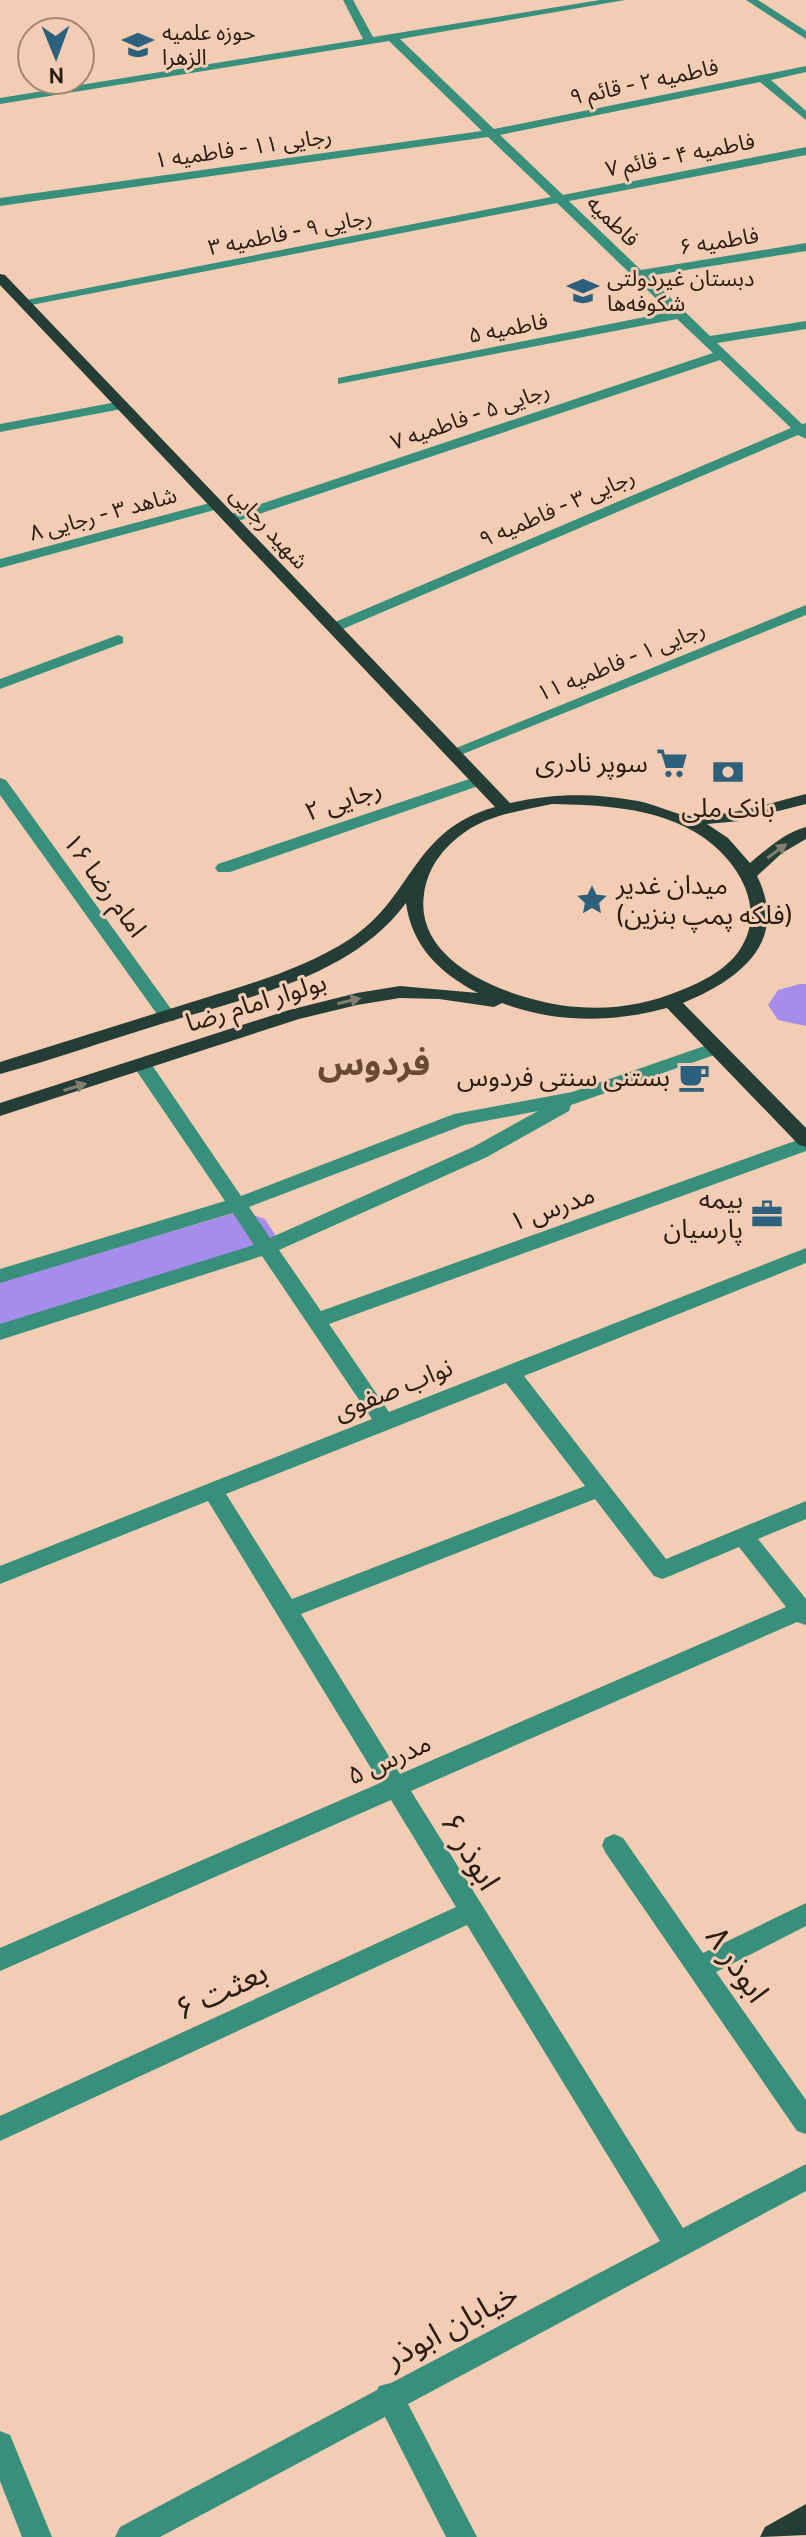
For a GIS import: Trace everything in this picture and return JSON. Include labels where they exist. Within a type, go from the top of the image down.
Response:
[{"type":"main road","name":"شهید رجایی","points":[[0,278],[506,809]]},
{"type":"main road","points":[[552,799],[599,799],[645,806],[688,821],[724,844],[750,873],[761,910],[751,947],[721,979],[673,1003],[629,1013],[581,1014],[534,1008],[486,992],[449,969],[423,940],[412,909],[416,878],[434,848],[466,825],[506,809],[552,799]]},
{"type":"main road","points":[[688,821],[740,816],[806,799]]},
{"type":"main road","points":[[750,873],[776,849],[806,832]]},
{"type":"main road","name":"بولوار امام رضا","points":[[0,1068],[168,1017],[325,961],[359,941],[386,918],[416,878]]},
{"type":"main road","name":"بولوار امام رضا","points":[[0,1110],[143,1066],[295,1014],[357,999],[400,992],[439,993],[534,1008]]},
{"type":"main road","points":[[673,1003],[806,1142]]},
{"type":"main road","points":[[775,2537],[806,2519]]},
{"type":"street","points":[[348,0],[370,41]]},
{"type":"street","points":[[0,101],[370,41],[571,4],[620,0]]},
{"type":"street","points":[[751,0],[806,36]]},
{"type":"street","name":"فاطمیه","points":[[391,37],[804,430]]},
{"type":"street","name":"فاطمیه ۲ - قائم ۹","points":[[491,133],[806,69]]},
{"type":"street","points":[[762,78],[806,117]]},
{"type":"street","name":"رجایی ۱۱ - فاطمیه ۱","points":[[0,202],[491,133]]},
{"type":"street","name":"فاطمیه ۴ - قائم ۷","points":[[561,198],[806,151]]},
{"type":"street","name":"رجایی ۹ - فاطمیه ۳","points":[[26,304],[561,198]]},
{"type":"street","name":"فاطمیه ۶","points":[[639,274],[806,247]]},
{"type":"street","name":"فاطمیه ۵","points":[[343,381],[680,314]]},
{"type":"street","points":[[708,340],[806,325]]},
{"type":"street","name":"رجایی ۵ - فاطمیه ۷","points":[[230,519],[723,354]]},
{"type":"street","points":[[0,428],[122,405]]},
{"type":"street","name":"رجایی ۳ - فاطمیه ۹","points":[[333,628],[804,430]]},
{"type":"street","name":"شاهد ۳ - رجایی ۸","points":[[0,564],[217,505]]},
{"type":"street","name":"رجایی ۱ - فاطمیه ۱۱","points":[[452,753],[806,610]]},
{"type":"street","points":[[0,684],[118,640]]},
{"type":"street","name":"رجایی ۲","points":[[224,868],[478,781]]},
{"type":"street","name":"امام رضا ۱۶","points":[[0,783],[168,1017]]},
{"type":"street","points":[[0,1276],[236,1205],[461,1119],[575,1098],[716,1048]]},
{"type":"street","points":[[143,1066],[385,1422]]},
{"type":"street","points":[[0,1332],[266,1248],[480,1152],[575,1098]]},
{"type":"street","name":"مدرس ۱","points":[[316,1321],[806,1142]]},
{"type":"street","name":"نواب صفوی","points":[[0,1575],[806,1255]]},
{"type":"street","points":[[510,1373],[662,1570],[806,1510]]},
{"type":"street","points":[[288,1610],[599,1489]]},
{"type":"street","name":"ابوذر ۶","points":[[213,1491],[677,2244]]},
{"type":"street","points":[[744,1537],[804,1613]]},
{"type":"street","name":"مدرس ۵","points":[[0,1960],[804,1613]]},
{"type":"street","name":"ابوذر ۸","points":[[614,1845],[806,2122]]},
{"type":"street","name":"بعثت ۶","points":[[0,2129],[470,1912]]},
{"type":"street","points":[[699,1968],[806,1914]]},
{"type":"street","name":"خیابان ابوذر","points":[[130,2537],[389,2396],[806,2177]]},
{"type":"street","points":[[389,2396],[462,2537]]},
{"type":"street","points":[[0,2445],[37,2537]]},
{"type":"waterway","points":[[800,1005],[806,1005]]},
{"type":"waterway","points":[[0,1308],[241,1236]]},
{"type":"place","name":"حوزه علمیه الزهرا","points":[[138,45]]},
{"type":"place","name":"دبستان غیردولتی شکوفه‌ها","points":[[583,291]]},
{"type":"place","name":"سوپر نادری","points":[[672,763]]},
{"type":"place","name":"بانک ملی","points":[[728,772]]},
{"type":"place","name":"میدان غدیر (فلکه پمپ بنزین)","points":[[592,900]]},
{"type":"place","name":"بستنی سنتی فردوس","points":[[694,1077]]},
{"type":"place","name":"بیمه پارسیان","points":[[767,1214]]},
{"type":"district","name":"فردوس","points":[[374,1063]]}]
